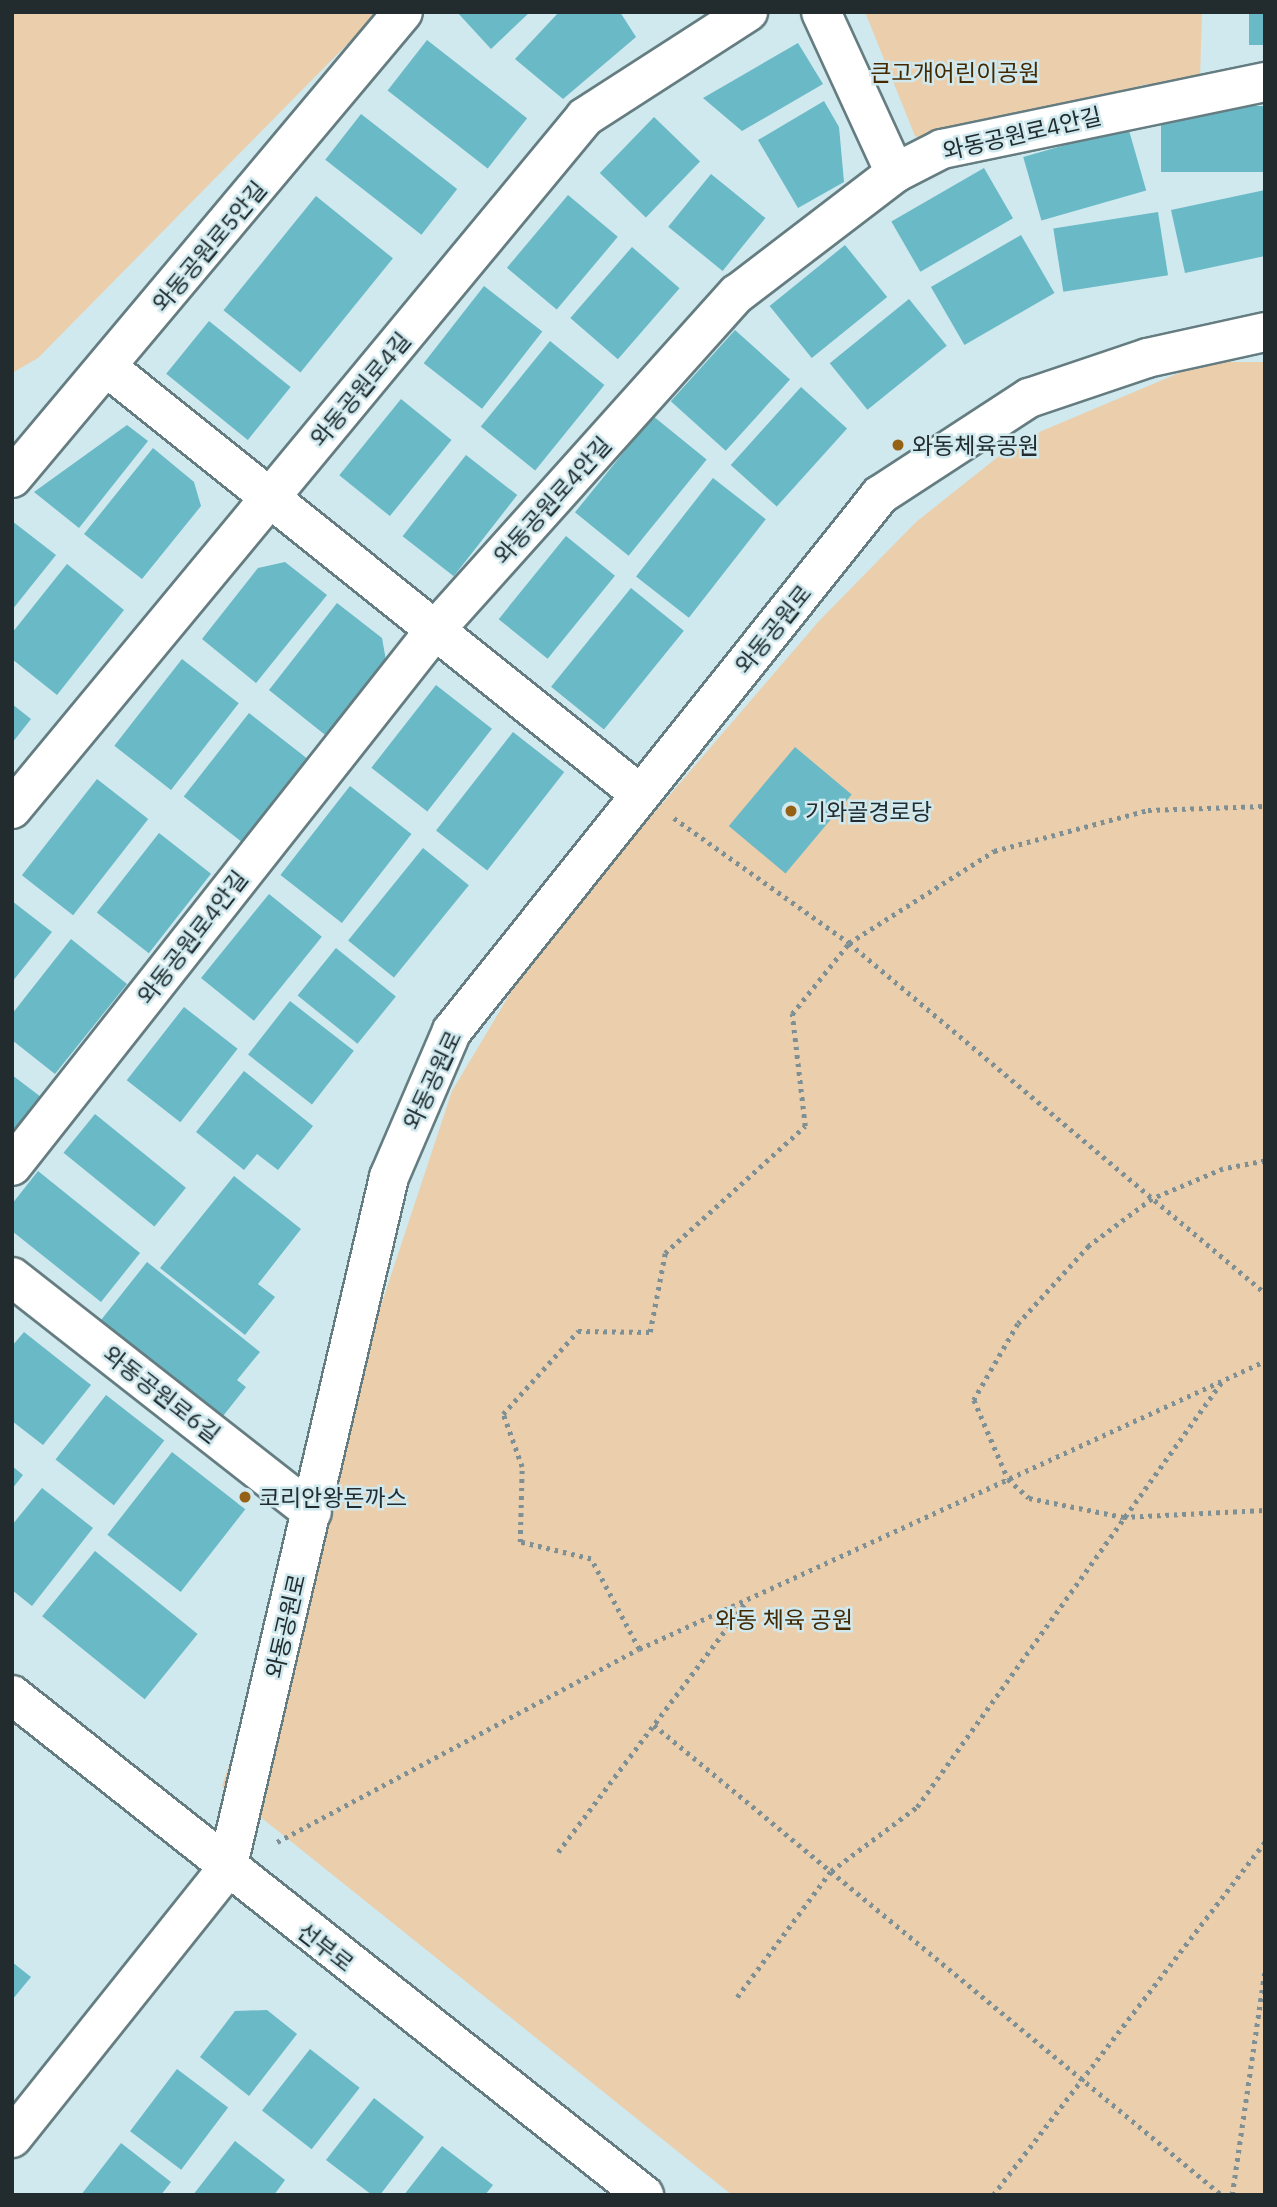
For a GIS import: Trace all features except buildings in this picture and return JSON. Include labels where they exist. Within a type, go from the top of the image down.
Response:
[{"type":"street","name":"와동공원로5안길","points":[[12,478],[108,368],[403,12]]},
{"type":"street","name":"와동공원로4길","points":[[12,809],[585,117],[748,12]]},
{"type":"street","points":[[821,12],[895,173]]},
{"type":"street","name":"와동공원로4안길","points":[[12,1166],[435,629],[737,295],[895,173],[942,149],[1265,82]]},
{"type":"street","name":"와동공원로","points":[[12,2138],[227,1869],[388,1177],[452,1031],[880,495],[1029,398],[1147,358],[1265,332]]},
{"type":"street","points":[[108,368],[640,794]]},
{"type":"street","name":"와동공원로6길","points":[[12,1276],[312,1512]]},
{"type":"street","name":"선부로","points":[[12,1695],[227,1869],[644,2195]]},
{"type":"path","points":[[640,794],[849,943],[1265,1293]]},
{"type":"path","points":[[639,1648],[591,1559],[520,1542],[522,1467],[503,1414],[578,1331],[650,1332],[665,1253],[805,1126],[792,1014],[849,943],[994,850],[1148,810],[1265,806]]},
{"type":"path","points":[[1265,1161],[1223,1170],[1152,1199],[1089,1246],[1018,1324],[974,1400],[1008,1479],[1029,1498],[1124,1517],[1265,1510]]},
{"type":"path","points":[[227,1869],[639,1648],[1265,1361]]},
{"type":"path","points":[[737,1997],[831,1871],[917,1807],[1223,1380]]},
{"type":"path","points":[[558,1852],[748,1599]]},
{"type":"path","points":[[654,1725],[1222,2195]]},
{"type":"path","points":[[993,2195],[1265,1843]]},
{"type":"path","points":[[1232,2195],[1265,1968]]},
{"type":"green space","points":[[12,12],[379,12],[38,358],[12,373]]},
{"type":"green space","name":"큰고개어린이공원","points":[[865,12],[1202,12],[1200,79],[1143,85],[930,143],[915,136]]},
{"type":"green space","name":"와동 체육 공원","points":[[1205,362],[1265,362],[1265,2195],[732,2195],[222,1786],[452,1091],[535,952],[819,621],[916,522],[1018,441]]},
{"type":"place","name":"와동체육공원","points":[[898,445]]},
{"type":"place","name":"기와골경로당","points":[[791,811]]},
{"type":"place","name":"코리안왕돈까스","points":[[245,1497]]}]
